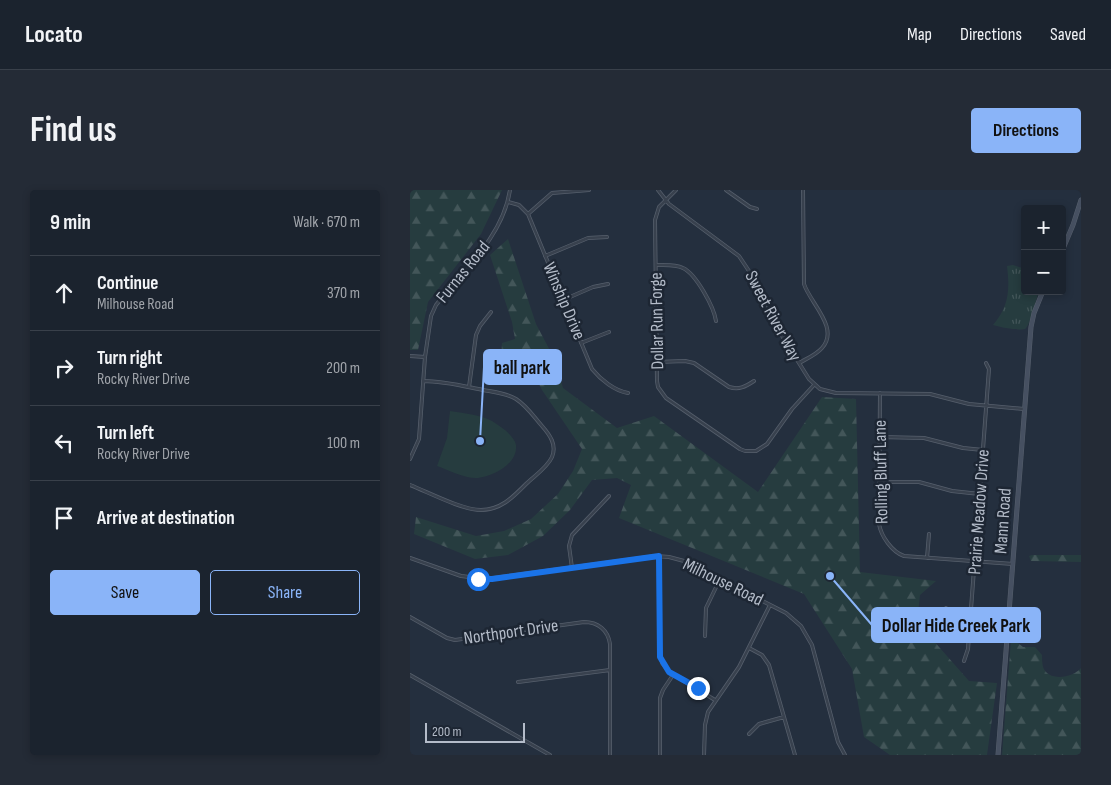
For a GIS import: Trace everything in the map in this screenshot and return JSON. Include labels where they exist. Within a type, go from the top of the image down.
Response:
[{"type":"main road","points":[[1062,250],[1081,200]]},
{"type":"main road","name":"Mann Road","points":[[998,755],[1031,327],[1041,295]]},
{"type":"street","name":"Furnas Road","points":[[410,459],[419,439],[425,357],[430,320],[434,308],[496,231],[508,202],[510,190]]},
{"type":"street","points":[[508,202],[519,205],[528,214],[552,194],[589,190]]},
{"type":"street","name":"Sweet River Way","points":[[658,190],[666,201],[740,256],[752,274],[769,315],[814,385]]},
{"type":"street","name":"Dollar Run Forge","points":[[676,190],[660,207],[656,220],[658,387],[666,398],[744,451],[756,451],[767,444],[792,409],[814,385]]},
{"type":"street","points":[[726,190],[750,207],[757,209]]},
{"type":"street","points":[[799,363],[822,348],[828,331],[804,284],[803,190]]},
{"type":"street","name":"Winship Drive","points":[[528,214],[591,366],[597,375],[620,392],[628,393]]},
{"type":"street","points":[[545,256],[588,238],[608,236]]},
{"type":"street","points":[[656,265],[675,265],[690,273],[714,311],[716,321]]},
{"type":"street","points":[[563,300],[593,287],[608,284]]},
{"type":"street","points":[[469,387],[476,334],[491,312]]},
{"type":"street","points":[[581,343],[609,332]]},
{"type":"street","points":[[410,356],[425,357]]},
{"type":"street","points":[[657,362],[685,361],[694,363],[729,387],[735,389],[745,387],[754,381]]},
{"type":"street","name":"Prairie Meadow Drive","points":[[964,661],[968,649],[975,562],[989,369],[986,363]]},
{"type":"street","points":[[410,485],[470,508],[484,510],[496,508],[511,499],[547,464],[552,455],[553,447],[550,436],[520,402],[508,395],[442,381],[423,381]]},
{"type":"street","points":[[814,385],[827,392],[930,394],[969,404],[1024,409]]},
{"type":"street","name":"Rolling Bluff Lane","points":[[880,393],[880,528],[892,548],[901,555],[927,558]]},
{"type":"street","points":[[880,437],[924,438],[963,448],[983,450]]},
{"type":"street","points":[[880,482],[919,482],[952,491],[980,494]]},
{"type":"street","points":[[572,568],[569,546],[572,535],[609,496]]},
{"type":"street","points":[[929,534],[927,558],[1013,564]]},
{"type":"street","points":[[659,556],[660,652],[663,664],[674,675],[692,684],[715,700]]},
{"type":"street","name":"Milhouse Road","points":[[410,558],[461,576],[478,579],[492,579],[659,556],[684,561],[793,618],[808,635],[838,742],[845,755]]},
{"type":"street","points":[[706,636],[706,608],[720,579]]},
{"type":"street","points":[[704,755],[705,720],[715,700],[739,667],[770,605]]},
{"type":"street","points":[[946,608],[951,612],[971,613]]},
{"type":"street","name":"Northport Drive","points":[[410,617],[447,638],[455,640],[588,622],[600,626],[608,636],[610,670]]},
{"type":"street","points":[[749,648],[762,655],[768,662],[794,755]]},
{"type":"street","points":[[518,682],[610,670],[610,755]]},
{"type":"street","points":[[410,675],[550,755]]},
{"type":"street","points":[[660,755],[660,698],[663,690],[674,675]]},
{"type":"street","points":[[749,734],[759,724],[784,717]]},
{"type":"green space","points":[[410,190],[502,190],[481,234],[428,302],[418,350],[410,350]]},
{"type":"green space","points":[[508,239],[536,324],[555,360],[563,388],[617,428],[654,416],[758,492],[822,397],[856,399],[860,572],[936,581],[920,595],[917,622],[969,681],[997,683],[987,755],[890,755],[864,737],[852,669],[804,594],[619,518],[631,485],[617,478],[592,480],[570,510],[543,536],[508,555],[475,559],[414,534],[416,517],[476,536],[504,531],[531,519],[558,494],[573,471],[582,449],[542,390],[527,360],[501,363],[502,343],[515,339],[512,322],[490,255]]},
{"type":"green space","points":[[1013,265],[1021,268],[1021,295],[1038,295],[1029,323],[1025,329],[993,325],[1002,311],[1007,297],[1007,266]]},
{"type":"green space","points":[[450,411],[472,414],[488,419],[506,431],[513,438],[516,445],[516,452],[509,463],[491,475],[478,478],[463,476],[437,466],[447,438]]},
{"type":"green space","points":[[1081,555],[1081,562],[1031,561],[1029,556]]},
{"type":"green space","points":[[1013,639],[1023,647],[1035,647],[1042,655],[1043,667],[1050,675],[1055,677],[1067,676],[1081,668],[1081,755],[1002,755],[1011,640]]},
{"type":"place","name":"ball park","points":[[480,441]]},
{"type":"place","name":"Dollar Hide Creek Park","points":[[830,576]]},
{"type":"route","points":[[478,579],[492,579],[659,556],[660,657],[669,672],[698,688]]}]
